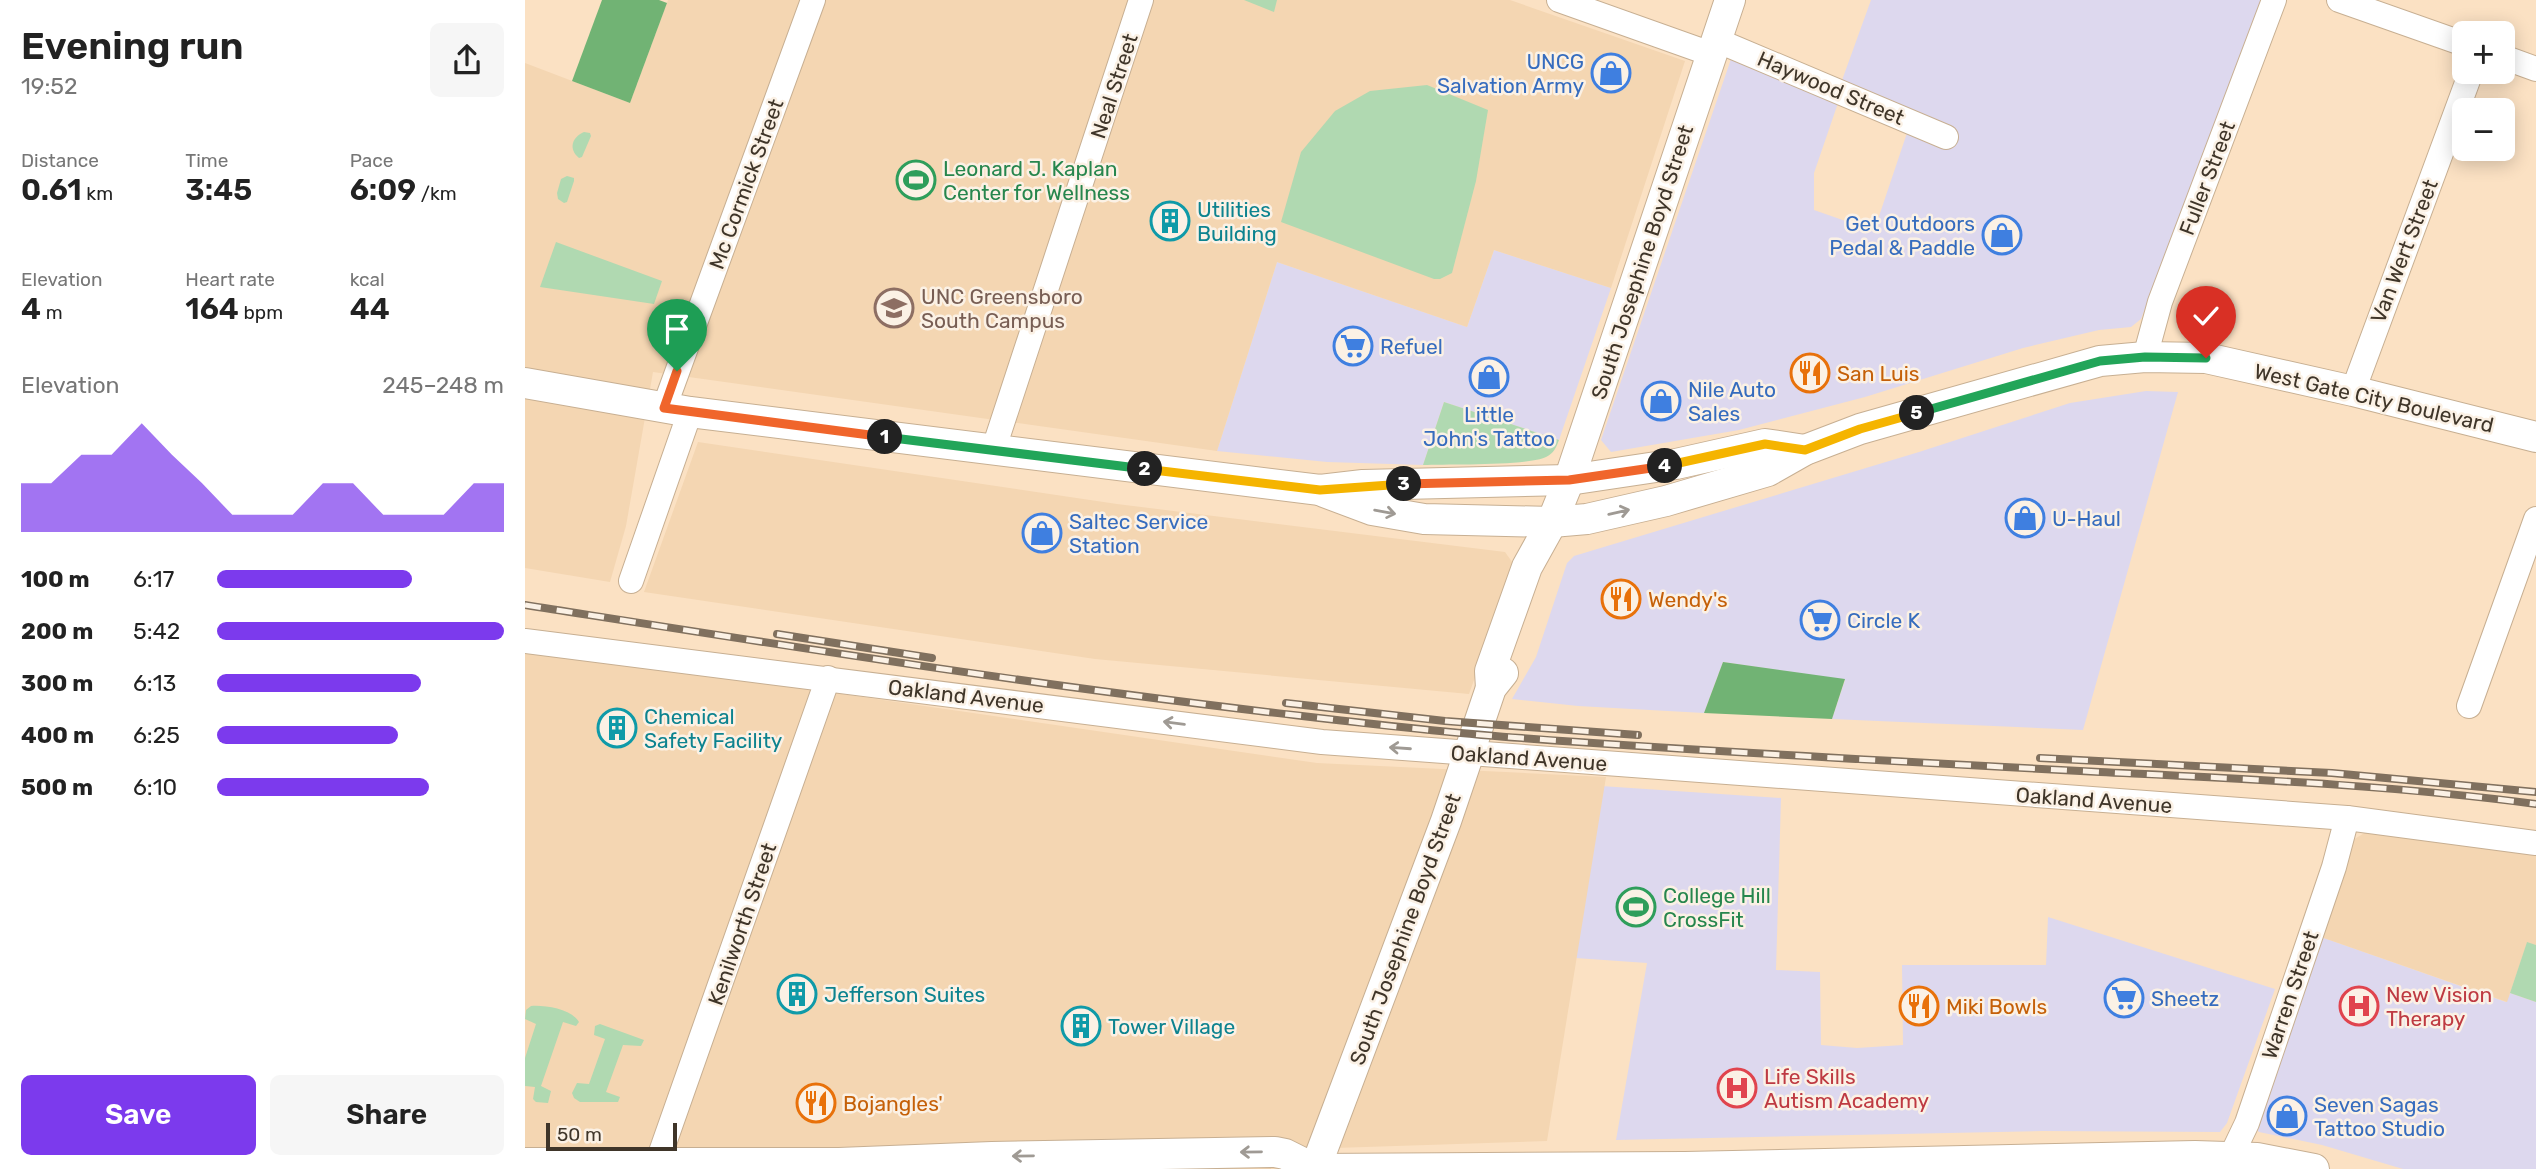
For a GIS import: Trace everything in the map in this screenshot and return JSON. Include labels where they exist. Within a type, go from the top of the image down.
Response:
[{"type":"main road","name":"South Josephine Boyd Street","points":[[1315,1169],[1446,821],[1491,688],[1490,671],[1527,567],[1552,522],[1569,480],[1730,0]]},
{"type":"main road","name":"West Gate City Boulevard","points":[[1320,490],[1372,510],[1424,519],[1552,522],[1587,519],[1723,486],[1768,471],[1805,450],[1860,429],[2100,361],[2145,357],[2206,358],[2353,391],[2536,437]]},
{"type":"main road","name":"West Gate City Boulevard","points":[[525,383],[677,410],[1320,490],[1363,485],[1569,480],[1676,464],[1765,444],[1805,450]]},
{"type":"main road","points":[[525,1163],[839,1166],[992,1157],[1275,1152],[1315,1169],[1685,1168],[2077,1157],[2287,1163],[2314,1169]]},
{"type":"street","name":"Mc Cormick Street","points":[[631,581],[677,410],[813,0]]},
{"type":"street","name":"Neal Street","points":[[993,451],[1141,0]]},
{"type":"street","name":"Haywood Street","points":[[1559,0],[1713,47],[1946,136]]},
{"type":"street","name":"Fuller Street","points":[[2145,357],[2159,303],[2274,0]]},
{"type":"street","points":[[2339,0],[2452,40]]},
{"type":"street","points":[[2515,61],[2536,69]]},
{"type":"street","name":"Van Wert Street","points":[[2353,391],[2467,84]]},
{"type":"street","points":[[2469,706],[2536,519]]},
{"type":"street","name":"Oakland Avenue","points":[[525,641],[1322,742],[2347,818],[2536,843]]},
{"type":"street","name":"Kenilworth Street","points":[[656,1166],[828,678]]},
{"type":"street","name":"Warren Street","points":[[2228,1163],[2261,1082],[2334,867],[2347,818]]},
{"type":"shaded area","name":"UNC Greensboro South Campus","points":[[668,0],[1510,0],[1685,61],[1611,288],[1494,250],[1467,327],[1277,262],[1217,451],[653,372],[626,526],[610,582],[525,568],[525,63],[630,103]]},
{"type":"shaded area","points":[[1871,0],[2263,0],[2141,319],[2131,327],[2099,330],[2023,348],[1865,397],[1739,430],[1611,452],[1601,440],[1731,59],[1838,103],[1814,173],[1814,210],[1874,231],[1908,130],[1841,83]]},
{"type":"shaded area","points":[[1494,250],[1611,288],[1559,440],[1444,402],[1423,465],[1327,462],[1217,451],[1277,262],[1467,327]]},
{"type":"shaded area","points":[[2146,391],[2178,392],[2083,730],[1832,719],[1845,680],[1723,662],[1704,713],[1578,706],[1512,699],[1536,657],[1567,563],[1574,556],[1919,452],[2070,403]]},
{"type":"shaded area","points":[[698,442],[1117,504],[1505,552],[1515,566],[1469,694],[1095,659],[644,592]]},
{"type":"shaded area","points":[[525,648],[1317,763],[1606,777],[1547,1141],[1304,1149],[1296,1169],[525,1169]]},
{"type":"shaded area","points":[[1601,786],[1781,798],[1776,970],[1820,972],[1821,1045],[1857,1048],[1903,1045],[1902,965],[2046,965],[2048,917],[2275,989],[2227,1123],[2220,1132],[2042,1131],[1616,1140],[1647,963],[1561,957]]},
{"type":"shaded area","points":[[2366,832],[2536,855],[2536,945],[2527,943],[2507,1002],[2321,937],[2353,840]]},
{"type":"shaded area","points":[[2321,937],[2506,1002],[2510,993],[2536,1002],[2536,1169],[2403,1169],[2322,1145],[2259,1132],[2255,1127]]},
{"type":"green space","points":[[602,0],[659,0],[667,3],[630,103],[572,81]]},
{"type":"green space","points":[[1244,0],[1277,0],[1274,12]]},
{"type":"green space","points":[[1427,85],[1488,110],[1476,181],[1452,273],[1434,279],[1281,222],[1301,152],[1335,111],[1370,91]]},
{"type":"green space","points":[[584,132],[590,133],[591,136],[582,157],[579,158],[573,151],[573,144]]},
{"type":"green space","points":[[567,176],[574,178],[574,181],[567,202],[564,203],[558,199],[557,193],[561,179]]},
{"type":"green space","points":[[556,242],[662,281],[654,304],[540,287]]},
{"type":"green space","points":[[1444,402],[1559,440],[1551,454],[1536,460],[1423,465]]},
{"type":"green space","points":[[1723,662],[1845,679],[1832,719],[1704,713]]},
{"type":"green space","points":[[2527,942],[2536,945],[2536,1002],[2510,993]]},
{"type":"green space","points":[[531,1006],[558,1009],[579,1022],[576,1026],[563,1022],[541,1086],[551,1091],[548,1103],[536,1102],[533,1099],[535,1087],[525,1086],[525,1058],[536,1024],[525,1019],[526,1010]]},
{"type":"green space","points":[[600,1024],[644,1040],[641,1046],[623,1045],[606,1092],[620,1097],[618,1102],[580,1102],[572,1093],[577,1083],[589,1084],[605,1039],[594,1035],[595,1026]]},
{"type":"railway","points":[[525,605],[1075,688],[1423,729],[1739,752],[2318,784],[2536,804]]},
{"type":"railway","points":[[777,634],[932,658]]},
{"type":"railway","points":[[1286,703],[1445,721],[1638,735]]},
{"type":"railway","points":[[2040,758],[2332,773],[2536,792]]},
{"type":"place","name":"UNCG Salvation Army","points":[[1611,73]]},
{"type":"place","name":"Leonard J. Kaplan Center for Wellness","points":[[916,180]]},
{"type":"place","name":"Utilities Building","points":[[1170,221]]},
{"type":"place","name":"Get Outdoors Pedal & Paddle","points":[[2002,235]]},
{"type":"place","name":"UNC Greensboro South Campus","points":[[894,308]]},
{"type":"place","name":"Refuel","points":[[1353,346]]},
{"type":"place","name":"San Luis","points":[[1810,373]]},
{"type":"place","name":"Little John's Tattoo","points":[[1489,377]]},
{"type":"place","name":"Nile Auto Sales","points":[[1661,401]]},
{"type":"place","name":"U-Haul","points":[[2025,518]]},
{"type":"place","name":"Saltec Service Station","points":[[1042,533]]},
{"type":"place","name":"Wendy's","points":[[1621,599]]},
{"type":"place","name":"Circle K","points":[[1820,620]]},
{"type":"place","name":"Chemical Safety Facility","points":[[617,728]]},
{"type":"place","name":"College Hill CrossFit","points":[[1636,907]]},
{"type":"place","name":"Jefferson Suites","points":[[797,994]]},
{"type":"place","name":"Sheetz","points":[[2124,998]]},
{"type":"place","name":"Miki Bowls","points":[[1919,1006]]},
{"type":"place","name":"New Vision Therapy","points":[[2359,1006]]},
{"type":"place","name":"Tower Village","points":[[1081,1026]]},
{"type":"place","name":"Life Skills Autism Academy","points":[[1737,1088]]},
{"type":"place","name":"Bojangles'","points":[[816,1103]]},
{"type":"place","name":"Seven Sagas Tattoo Studio","points":[[2287,1116]]},
{"type":"route","points":[[677,371],[664,408],[1320,490],[1363,485],[1569,480],[1676,464],[1765,444],[1805,450],[1860,429],[2100,361],[2145,357],[2206,358]]}]
